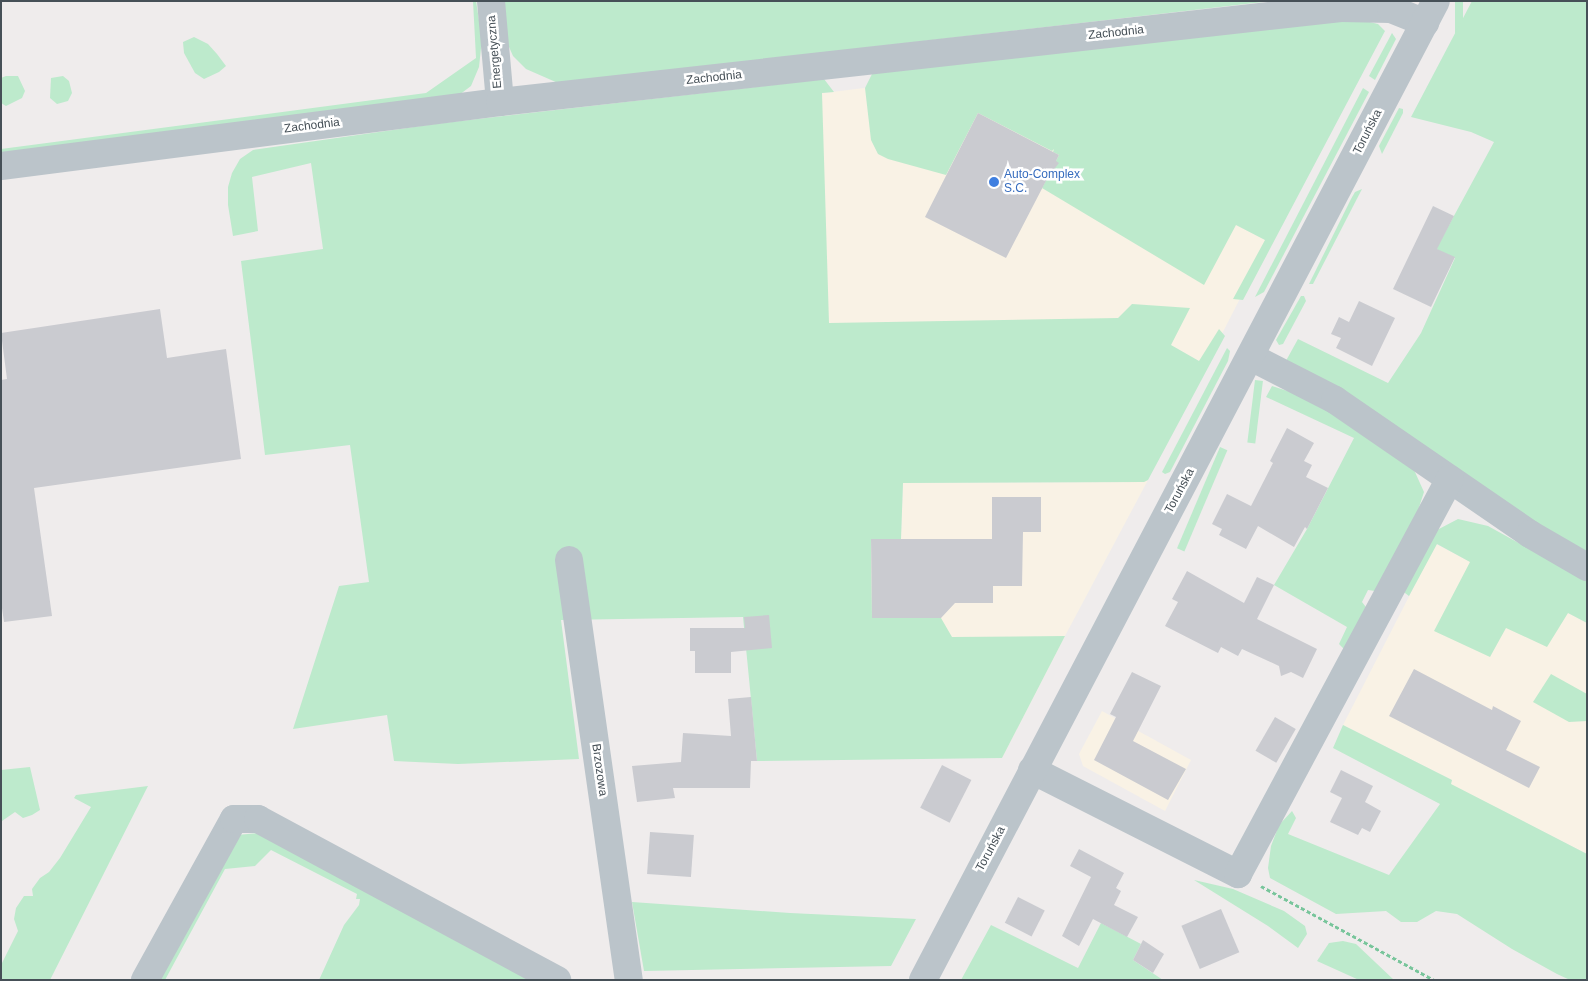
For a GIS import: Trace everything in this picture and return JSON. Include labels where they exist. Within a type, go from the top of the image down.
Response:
[{"type":"street","name":"Energetyczna","points":[[491,1],[500,102]]},
{"type":"street","name":"Zachodnia","points":[[1,166],[500,102],[1341,8],[1430,12]]},
{"type":"street","name":"Toruńska","points":[[923,980],[1430,12]]},
{"type":"street","points":[[1251,356],[1335,400],[1530,534],[1587,567]]},
{"type":"street","points":[[1032,770],[1238,874],[1450,479]]},
{"type":"street","name":"Brzozowa","points":[[568,560],[629,980]]},
{"type":"street","points":[[145,980],[234,819],[258,819],[557,980]]},
{"type":"path","points":[[1238,874],[1434,980]]},
{"type":"shaded area","points":[[952,77],[1269,242],[1206,365],[1140,328],[629,334],[600,121]]},
{"type":"shaded area","points":[[1148,480],[1002,758],[871,618],[871,539],[901,539],[903,483],[1144,482]]},
{"type":"shaded area","points":[[1436,544],[1587,623],[1587,854],[1450,784],[1452,780],[1343,725]]},
{"type":"shaded area","points":[[1102,711],[1191,760],[1165,811],[1083,766],[1079,754]]},
{"type":"green space","points":[[473,1],[476,1],[482,39],[479,67],[471,86],[459,95],[1,156],[1,149],[426,93],[476,58]]},
{"type":"green space","points":[[503,1],[1272,1],[558,83],[526,69],[513,56],[506,40]]},
{"type":"green space","points":[[1455,1],[1463,1],[1463,107],[1455,107]]},
{"type":"green space","points":[[1472,1],[1587,1],[1587,559],[1282,368],[1298,339],[1388,383],[1421,333],[1455,258],[1436,249],[1494,142],[1471,132],[1411,117]]},
{"type":"green space","points":[[1353,18],[1378,24],[1385,31],[1243,300],[1233,299],[1265,240],[1236,225],[1204,285],[1042,188],[1059,155],[1053,152],[1054,149],[1052,151],[978,113],[946,175],[888,159],[878,154],[871,140],[865,88],[873,72]]},
{"type":"green space","points":[[1392,33],[1396,39],[1375,80],[1369,76]]},
{"type":"green space","points":[[194,37],[208,44],[226,66],[219,72],[204,79],[195,73],[184,53],[183,42]]},
{"type":"green space","points":[[18,76],[25,91],[22,98],[6,106],[1,103],[1,78]]},
{"type":"green space","points":[[63,76],[69,81],[72,93],[68,101],[57,104],[50,98],[51,78]]},
{"type":"green space","points":[[824,79],[834,92],[822,93],[829,323],[1118,318],[1132,304],[1190,308],[1171,345],[1199,361],[1219,329],[1225,336],[1148,480],[1144,482],[903,483],[901,539],[871,539],[872,618],[941,618],[952,637],[1065,636],[1002,758],[757,761],[743,617],[561,620],[579,759],[458,764],[394,761],[387,715],[293,729],[339,586],[369,582],[350,445],[265,455],[241,261],[323,249],[311,163],[252,177],[258,231],[233,236],[228,205],[228,187],[232,173],[240,159],[253,150],[435,124]]},
{"type":"green space","points":[[1363,88],[1369,92],[1264,292],[1255,297]]},
{"type":"green space","points":[[1399,108],[1403,109],[1403,113],[1382,154],[1379,146]]},
{"type":"green space","points":[[1362,189],[1313,284],[1309,284],[1351,199],[1355,192]]},
{"type":"green space","points":[[1301,296],[1304,296],[1306,301],[1283,344],[1279,345],[1276,340]]},
{"type":"green space","points":[[1227,348],[1230,351],[1228,361],[1170,472],[1165,474],[1162,472]]},
{"type":"green space","points":[[1255,380],[1263,381],[1255,444],[1247,443]]},
{"type":"green space","points":[[1272,386],[1340,408],[1410,461],[1424,492],[1410,535],[1375,591],[1368,590],[1362,602],[1369,611],[1344,649],[1339,644],[1347,627],[1274,585],[1307,529],[1354,438],[1266,397]]},
{"type":"green space","points":[[1220,447],[1227,450],[1184,551],[1177,548]]},
{"type":"green space","points":[[1458,519],[1488,526],[1587,581],[1587,623],[1568,613],[1547,647],[1506,628],[1490,657],[1434,631],[1470,562],[1437,544],[1409,596],[1401,590],[1437,530]]},
{"type":"green space","points":[[1551,674],[1587,694],[1587,721],[1569,722],[1533,702]]},
{"type":"green space","points":[[1343,725],[1452,780],[1451,784],[1587,854],[1587,980],[1570,980],[1557,974],[1512,949],[1457,914],[1436,911],[1417,922],[1401,922],[1386,911],[1336,914],[1270,878],[1268,868],[1271,846],[1279,825],[1292,811],[1296,818],[1288,834],[1389,875],[1440,804],[1333,748]]},
{"type":"green space","points":[[30,767],[40,810],[23,818],[15,812],[2,821],[1,770]]},
{"type":"green space","points":[[148,786],[50,980],[1,980],[1,965],[18,931],[14,919],[16,908],[24,896],[33,896],[32,889],[60,858],[91,807],[74,798],[76,795]]},
{"type":"green space","points":[[260,833],[535,980],[319,980],[344,925],[359,905],[360,899],[356,899],[357,894],[271,850],[255,866],[225,869],[165,980],[151,980],[237,835]]},
{"type":"green space","points":[[1194,880],[1233,889],[1284,911],[1305,926],[1307,934],[1298,948],[1268,926]]},
{"type":"green space","points":[[632,902],[790,913],[916,919],[891,966],[644,971]]},
{"type":"green space","points":[[1101,923],[1141,944],[1133,960],[1163,980],[961,980],[991,925],[1078,968]]},
{"type":"green space","points":[[1343,941],[1356,944],[1394,980],[1359,980],[1317,961],[1329,943]]},
{"type":"building","name":"Auto-Complex S.C.","points":[[978,113],[1059,155],[1056,161],[1059,163],[1048,177],[1006,258],[925,217]]},
{"type":"building","points":[[1433,206],[1454,216],[1437,249],[1455,257],[1431,307],[1393,289]]},
{"type":"building","points":[[1359,301],[1395,318],[1372,366],[1336,348],[1341,338],[1331,334],[1339,317],[1349,322]]},
{"type":"building","points":[[160,309],[167,358],[226,349],[241,459],[34,488],[52,616],[4,622],[1,601],[1,380],[7,379],[1,333]]},
{"type":"building","points":[[1287,428],[1314,443],[1304,461],[1312,465],[1306,477],[1328,488],[1307,529],[1305,527],[1294,547],[1258,526],[1246,549],[1219,535],[1222,529],[1212,524],[1227,494],[1251,506],[1273,463],[1270,461]]},
{"type":"building","points":[[992,497],[1041,497],[1041,532],[1023,532],[1022,586],[993,586],[993,603],[955,603],[941,618],[872,618],[871,539],[992,539]]},
{"type":"building","points":[[1187,571],[1244,603],[1257,577],[1274,585],[1257,619],[1317,649],[1303,678],[1291,672],[1281,676],[1279,666],[1242,649],[1238,656],[1221,647],[1218,653],[1165,626],[1178,602],[1172,599]]},
{"type":"building","points":[[769,615],[772,648],[731,652],[731,673],[695,673],[695,651],[690,651],[690,628],[745,628],[744,617]]},
{"type":"building","points":[[1414,669],[1492,710],[1493,706],[1521,721],[1506,750],[1540,767],[1529,788],[1389,716]]},
{"type":"building","points":[[1132,672],[1161,686],[1133,741],[1186,769],[1168,800],[1094,760],[1116,717],[1110,714]]},
{"type":"building","points":[[751,697],[757,761],[751,761],[750,788],[673,788],[675,798],[637,802],[632,766],[681,762],[683,733],[731,736],[728,699]]},
{"type":"building","points":[[1275,717],[1296,729],[1276,763],[1256,751]]},
{"type":"building","points":[[942,765],[971,780],[950,823],[920,808]]},
{"type":"building","points":[[1341,770],[1373,786],[1365,802],[1381,811],[1370,832],[1362,828],[1358,835],[1330,822],[1342,798],[1330,792]]},
{"type":"building","points":[[650,832],[694,835],[691,877],[647,874]]},
{"type":"building","points":[[1079,849],[1124,873],[1116,888],[1121,891],[1114,905],[1138,917],[1127,937],[1093,919],[1079,946],[1062,936],[1091,877],[1070,866]]},
{"type":"building","points":[[1018,897],[1045,911],[1032,936],[1005,923]]},
{"type":"building","points":[[1221,909],[1239,952],[1200,969],[1181,926]]},
{"type":"building","points":[[1143,940],[1164,954],[1153,973],[1133,960]]},
{"type":"place","name":"Auto-Complex S.C.","points":[[994,182]]}]
